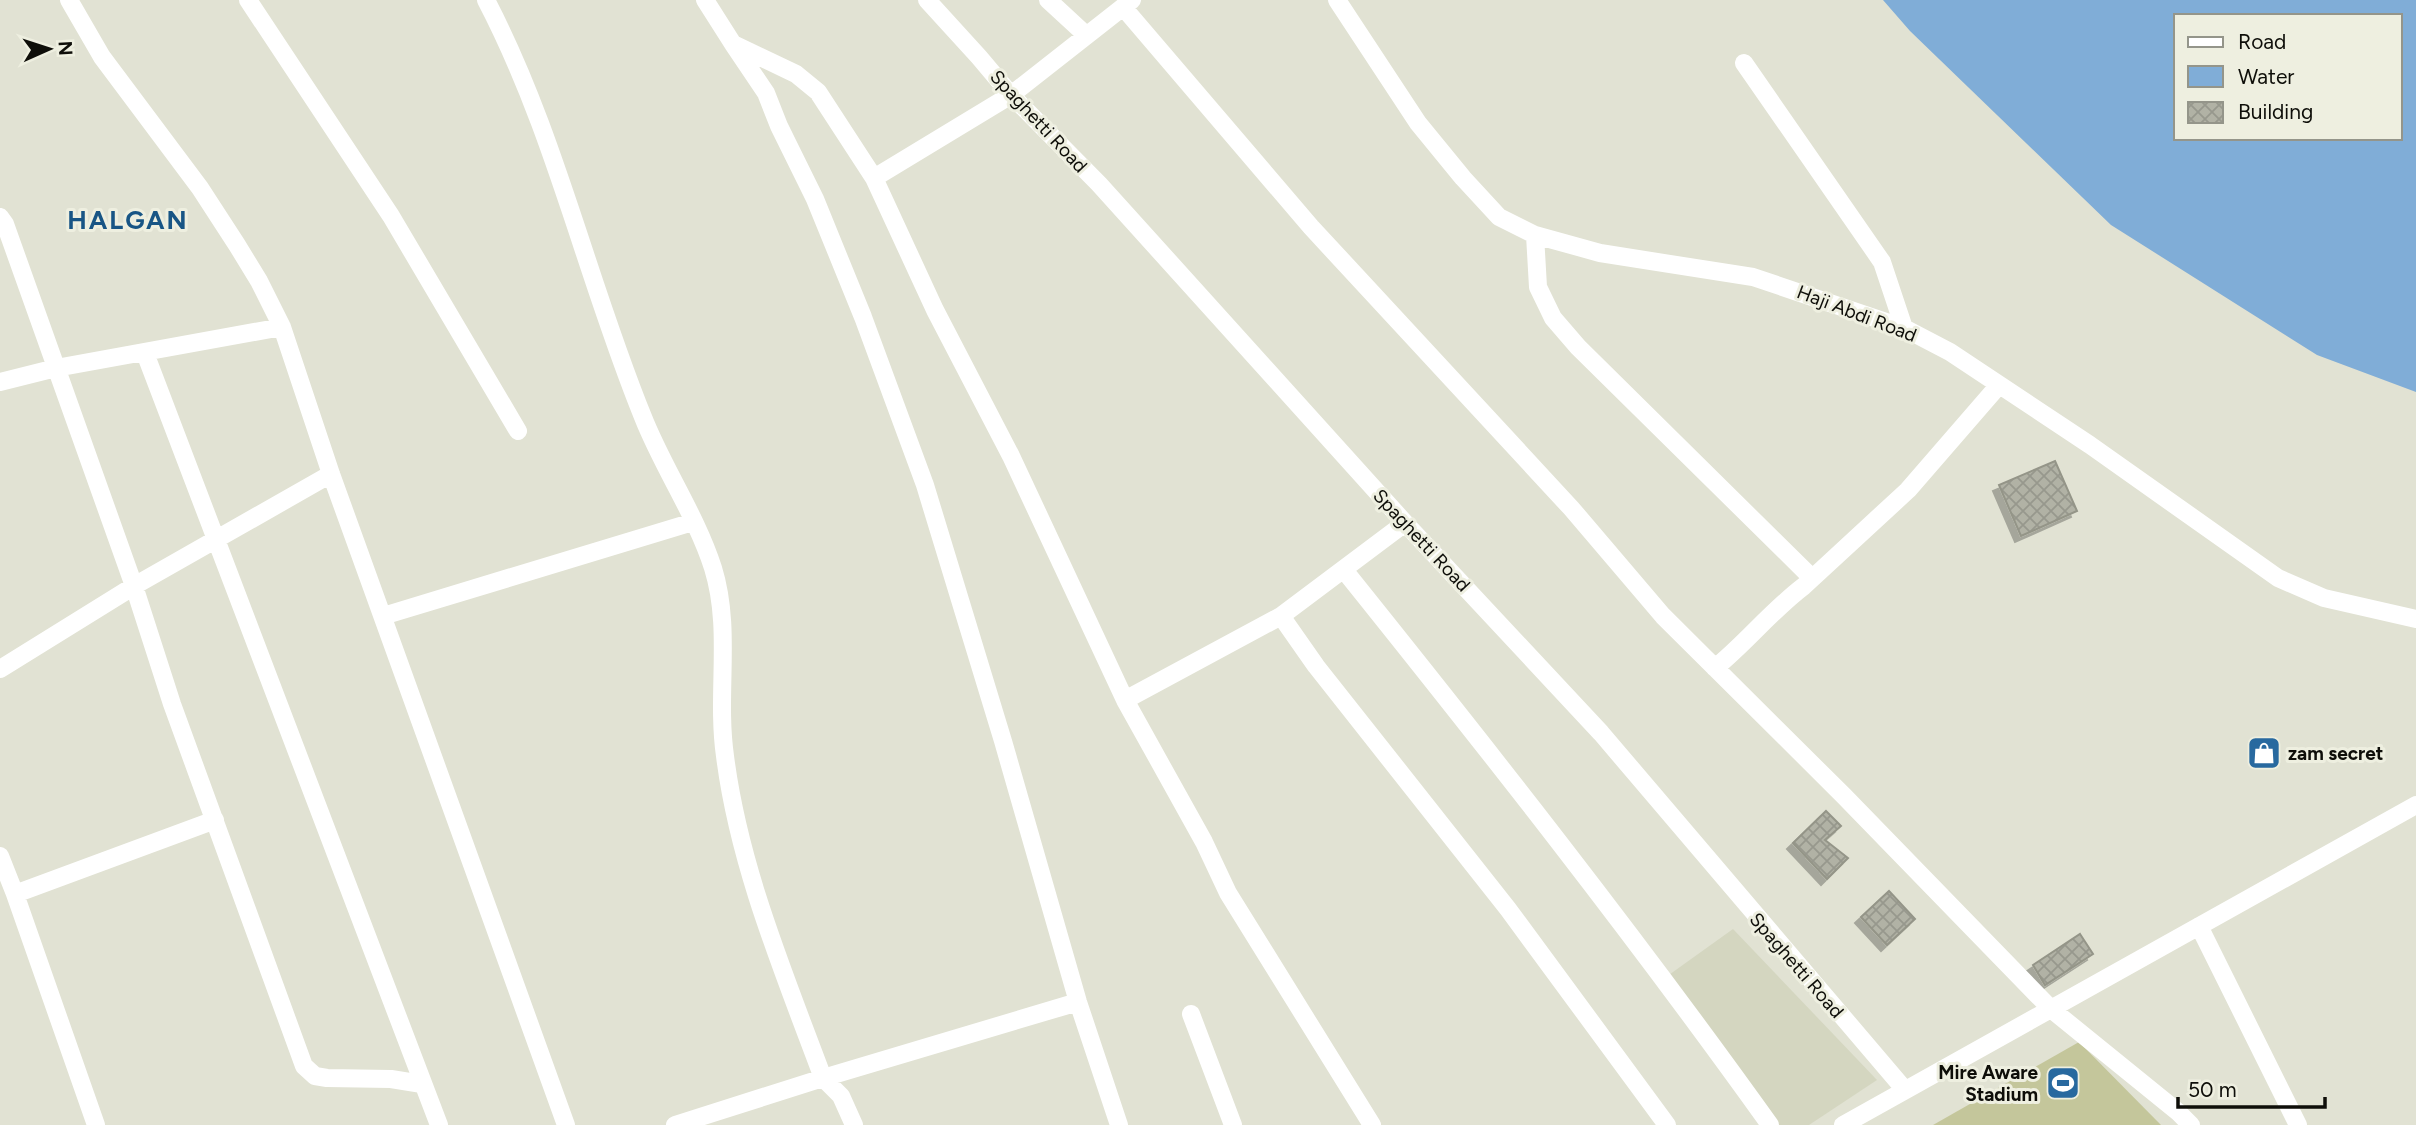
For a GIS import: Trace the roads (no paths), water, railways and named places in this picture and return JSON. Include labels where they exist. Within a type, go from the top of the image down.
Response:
[{"type":"street","points":[[69,0],[102,57],[200,188],[259,281],[282,327],[331,474],[566,1125]]},
{"type":"street","points":[[248,0],[391,216],[519,431]]},
{"type":"street","points":[[486,0],[515,63],[550,152],[643,419],[713,569],[724,651],[720,697],[724,754],[733,809],[761,910],[823,1078],[841,1096],[854,1125]]},
{"type":"street","points":[[705,0],[766,93],[779,126],[815,198],[925,485],[1007,754],[1078,1002],[1119,1125]]},
{"type":"street","name":"Spaghetti Road","points":[[927,0],[1011,95],[1099,184],[1405,523],[1601,733],[1905,1090]]},
{"type":"street","points":[[1048,0],[1086,35]]},
{"type":"street","name":"Haji Abdi Road","points":[[1337,0],[1418,122],[1499,217],[1535,235],[1600,253],[1754,277],[1904,328],[1950,352],[2166,497],[2278,578],[2324,598],[2416,619]]},
{"type":"street","points":[[874,178],[1011,95],[1127,4],[1311,226],[1571,508],[1663,616],[1844,796],[2051,1009],[2191,1125]]},
{"type":"street","points":[[733,44],[780,66],[813,87],[874,178],[935,310],[1011,456],[1125,699],[1204,842],[1228,893],[1372,1125]]},
{"type":"street","points":[[1744,63],[1882,262],[1904,328]]},
{"type":"street","points":[[0,217],[5,224],[134,586],[172,704],[304,1066],[315,1076],[327,1078],[391,1079],[422,1084]]},
{"type":"street","points":[[1535,235],[1538,287],[1553,318],[1578,347],[1812,578]]},
{"type":"street","points":[[0,382],[56,368],[282,327]]},
{"type":"street","points":[[145,353],[439,1125]]},
{"type":"street","points":[[1714,668],[1873,524],[1923,474],[1999,385]]},
{"type":"street","points":[[0,669],[134,586],[331,474]]},
{"type":"street","points":[[383,616],[693,522]]},
{"type":"street","points":[[1125,699],[1281,616],[1405,523]]},
{"type":"street","points":[[1344,570],[1621,922],[1770,1125]]},
{"type":"street","points":[[1281,616],[1316,666],[1508,909],[1667,1125]]},
{"type":"street","points":[[1843,1125],[2416,805]]},
{"type":"street","points":[[16,894],[215,820]]},
{"type":"street","points":[[0,856],[16,894],[96,1125]]},
{"type":"street","points":[[2199,926],[2298,1125]]},
{"type":"street","points":[[675,1125],[1078,1002]]},
{"type":"street","points":[[1191,1014],[1233,1125]]},
{"type":"water","points":[[1883,0],[2416,0],[2416,392],[2317,355],[2111,225],[1910,31]]},
{"type":"place","name":"zam secret","points":[[2264,753]]},
{"type":"place","name":"Mire Aware Stadium","points":[[2063,1083]]},
{"type":"district","name":"HALGAN","points":[[128,220]]}]
